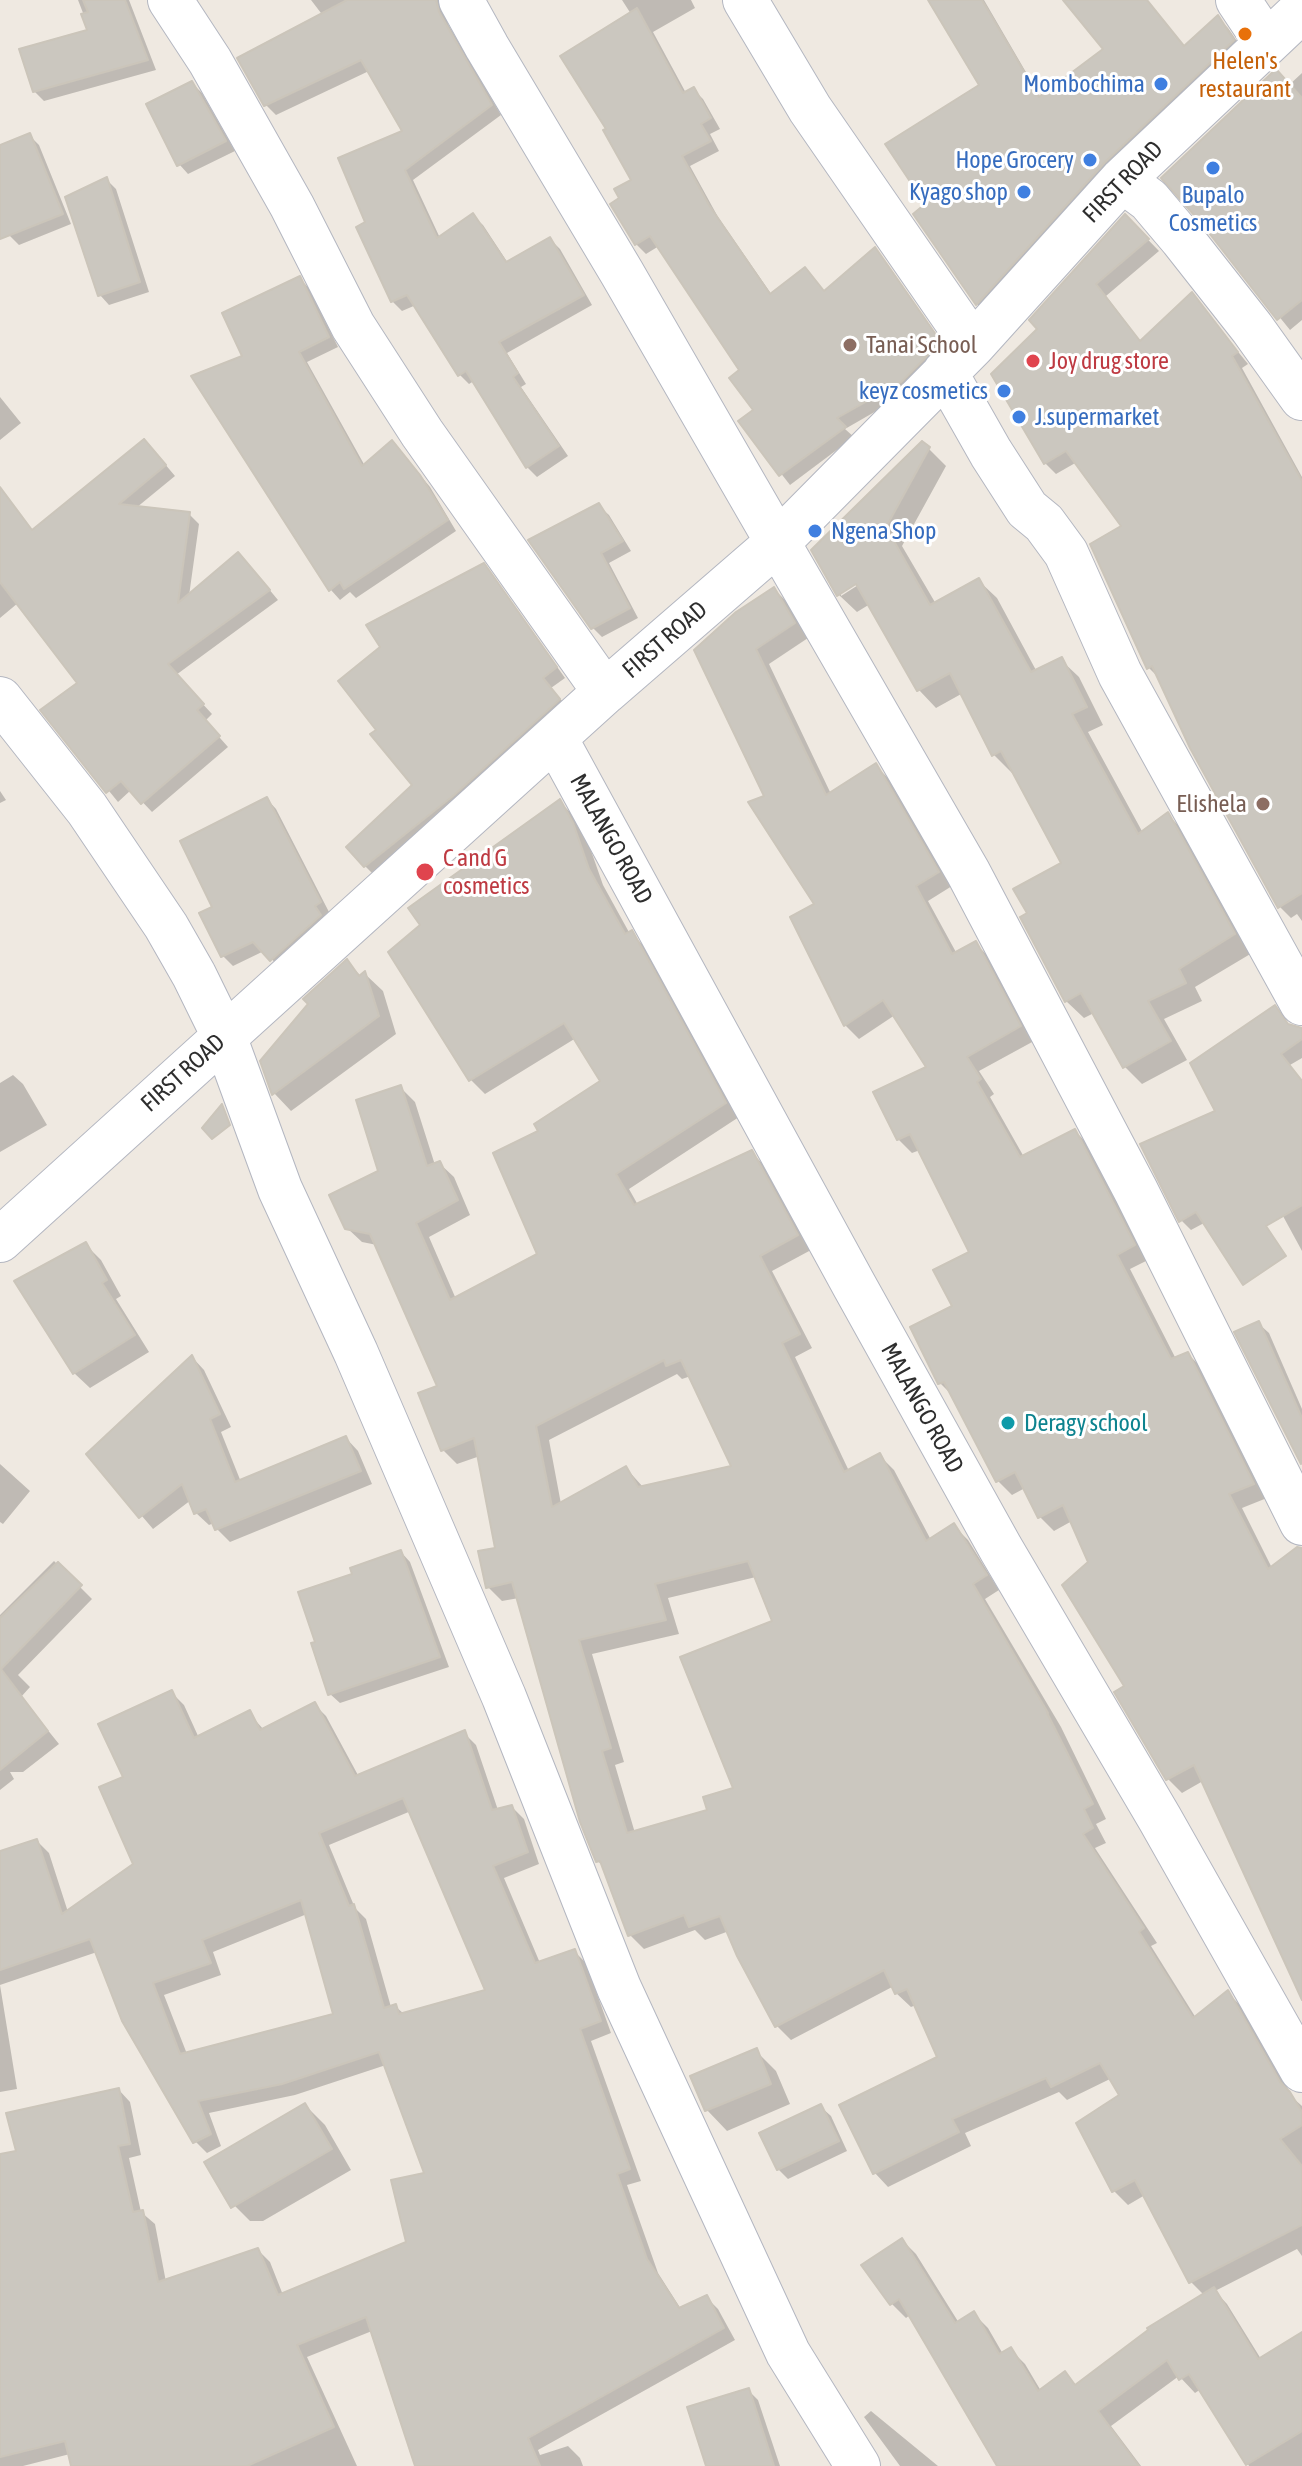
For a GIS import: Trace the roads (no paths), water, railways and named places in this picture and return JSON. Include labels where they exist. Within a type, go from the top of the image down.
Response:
[{"type":"street","points":[[170,0],[210,61],[292,206],[353,326],[422,433],[605,692]]},
{"type":"street","points":[[461,0],[968,872],[1136,1191],[1302,1523]]},
{"type":"street","points":[[745,0],[959,358],[991,453],[1027,509],[1044,523],[1066,553],[1120,674],[1302,1003]]},
{"type":"street","points":[[1238,0],[1266,42]]},
{"type":"street","name":"FIRST ROAD","points":[[0,1240],[605,692],[777,543],[959,358],[1122,180],[1302,10]]},
{"type":"street","points":[[1122,180],[1149,200],[1182,239],[1245,318],[1302,398]]},
{"type":"street","points":[[0,699],[87,809],[166,926],[224,1036],[280,1189],[356,1353],[504,1697],[619,1988],[788,2353],[858,2466]]},
{"type":"street","name":"MALANGO ROAD","points":[[555,738],[993,1536],[1160,1819],[1302,2070]]},
{"type":"place","name":"Helen's restaurant","points":[[1245,34]]},
{"type":"place","name":"Mombochima","points":[[1161,84]]},
{"type":"place","name":"Hope Grocery","points":[[1090,160]]},
{"type":"place","name":"Bupalo Cosmetics","points":[[1213,168]]},
{"type":"place","name":"Kyago shop","points":[[1024,192]]},
{"type":"place","name":"Tanai School","points":[[850,345]]},
{"type":"place","name":"Joy drug store","points":[[1033,361]]},
{"type":"place","name":"keyz cosmetics","points":[[1004,391]]},
{"type":"place","name":"J.supermarket","points":[[1019,417]]},
{"type":"place","name":"Ngena Shop","points":[[815,531]]},
{"type":"place","name":"Elishela","points":[[1263,804]]},
{"type":"place","name":"C and G cosmetics","points":[[425,872]]},
{"type":"place","name":"Deragy school","points":[[1008,1423]]}]
